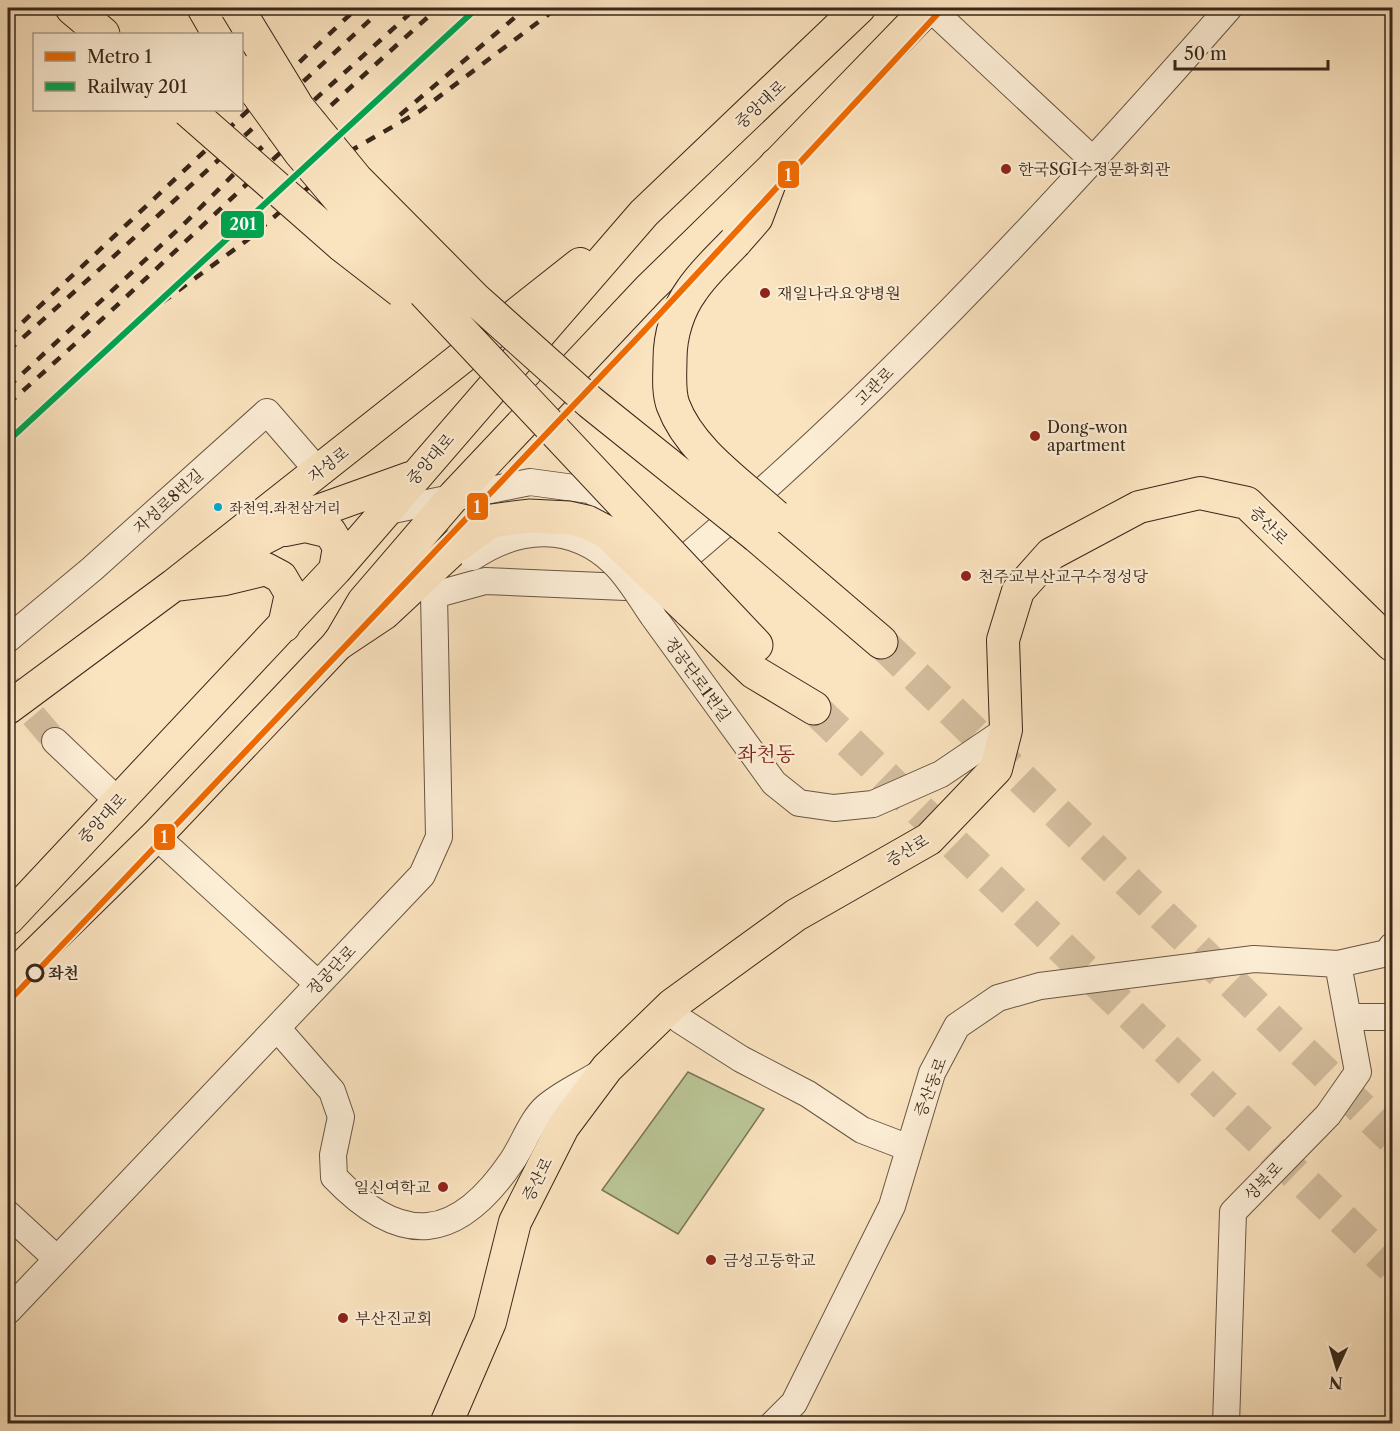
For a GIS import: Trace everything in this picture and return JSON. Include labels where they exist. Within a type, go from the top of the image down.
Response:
[{"type":"highway","points":[[72,8],[101,33]]},
{"type":"highway","points":[[204,8],[218,33]]},
{"type":"highway","points":[[237,8],[298,108],[364,187],[475,299],[590,402],[766,526]]},
{"type":"highway","points":[[243,73],[300,152],[344,204],[486,359],[697,601]]},
{"type":"highway","points":[[189,111],[343,246],[486,359]]},
{"type":"highway","points":[[776,165],[756,218],[692,290],[676,321],[670,351],[670,384],[673,404],[687,431],[721,467],[766,526],[871,634]]},
{"type":"highway","points":[[339,643],[384,613],[464,552],[491,521],[529,516],[569,518],[587,522],[608,533],[697,601],[814,708]]},
{"type":"main road","name":"중앙대로","points":[[8,919],[335,570],[644,213],[859,8]]},
{"type":"main road","points":[[8,981],[156,836],[339,643],[363,602],[454,496],[650,289],[776,165],[929,8]]},
{"type":"main road","name":"자성로","points":[[8,708],[174,585],[272,521],[318,472],[644,213]]},
{"type":"main road","points":[[272,521],[315,512],[501,447]]},
{"type":"main road","name":"증산로","points":[[446,1424],[490,1322],[515,1222],[563,1127],[607,1068],[672,1005],[796,915],[929,839],[996,769],[1006,730],[1003,640],[1018,591],[1051,554],[1139,507],[1200,493],[1247,503],[1392,643]]},
{"type":"main road","points":[[315,512],[355,510],[383,512],[396,530],[399,559]]},
{"type":"main road","points":[[272,521],[330,532],[339,547],[335,570]]},
{"type":"main road","points":[[174,585],[225,579],[267,570],[281,577],[291,594],[284,626]]},
{"type":"main road","points":[[32,956],[51,923],[111,857],[114,850],[106,843],[55,868]]},
{"type":"street","points":[[929,8],[1094,161]]},
{"type":"street","name":"고관로","points":[[434,595],[485,581],[649,588],[830,429],[1094,161],[1229,8]]},
{"type":"street","name":"자성로8번길","points":[[8,639],[92,569],[267,412],[318,472]]},
{"type":"street","points":[[383,512],[530,482],[590,489],[696,549]]},
{"type":"street","name":"정공단로1번길","points":[[434,595],[464,552],[533,532],[579,539],[615,563],[774,783],[800,803],[834,808],[873,804],[941,774],[1006,730]]},
{"type":"street","points":[[384,613],[410,610],[434,595]]},
{"type":"street","name":"정공단로","points":[[8,1311],[422,875],[439,837],[434,595]]},
{"type":"street","points":[[55,741],[118,801]]},
{"type":"street","points":[[156,836],[318,984]]},
{"type":"street","name":"증산동로","points":[[773,1424],[794,1402],[887,1216],[932,1073],[957,1026],[998,998],[1040,986],[1254,959],[1338,964],[1387,953],[1392,946]]},
{"type":"street","name":"성북로","points":[[1226,1424],[1233,1212],[1328,1115],[1358,1072],[1338,964]]},
{"type":"street","points":[[672,1005],[680,1020],[741,1059],[807,1094],[862,1130],[909,1148]]},
{"type":"street","points":[[1348,1017],[1392,1017]]},
{"type":"street","points":[[277,1028],[332,1091],[341,1117],[333,1155],[334,1177],[361,1204],[390,1219],[421,1227],[442,1225],[469,1210],[489,1191],[506,1169],[545,1108],[607,1068]]},
{"type":"street","points":[[8,1214],[57,1259]]},
{"type":"green space","points":[[688,1072],[764,1109],[678,1234],[602,1190]]},
{"type":"tunnel","points":[[881,642],[1392,1138]]},
{"type":"tunnel","points":[[8,686],[55,741]]},
{"type":"tunnel","points":[[814,708],[1392,1267]]},
{"type":"railway","points":[[8,336],[357,8]]},
{"type":"railway","points":[[8,351],[383,8]]},
{"type":"railway","points":[[8,387],[184,224],[250,158],[416,8]]},
{"type":"railway","points":[[8,404],[438,8]]},
{"type":"railway","points":[[400,115],[526,8]]},
{"type":"railway","points":[[146,314],[246,241],[352,150],[420,111],[557,8]]},
{"type":"metro line","name":"1","points":[[8,1002],[643,332],[943,8]]},
{"type":"rail line","name":"201","points":[[8,441],[477,8]]},
{"type":"place","name":"한국SGI수정문화회관","points":[[1006,169]]},
{"type":"place","name":"재일나라요양병원","points":[[765,293]]},
{"type":"place","name":"Dong-won apartment","points":[[1035,436]]},
{"type":"place","name":"좌천역.좌천삼거리","points":[[218,507]]},
{"type":"place","name":"천주교부산교구수정성당","points":[[966,576]]},
{"type":"place","name":"좌천","points":[[35,973]]},
{"type":"place","name":"일신여학교","points":[[443,1187]]},
{"type":"place","name":"금성고등학교","points":[[711,1260]]},
{"type":"place","name":"부산진교회","points":[[343,1318]]},
{"type":"district","name":"좌천동","points":[[766,754]]}]
